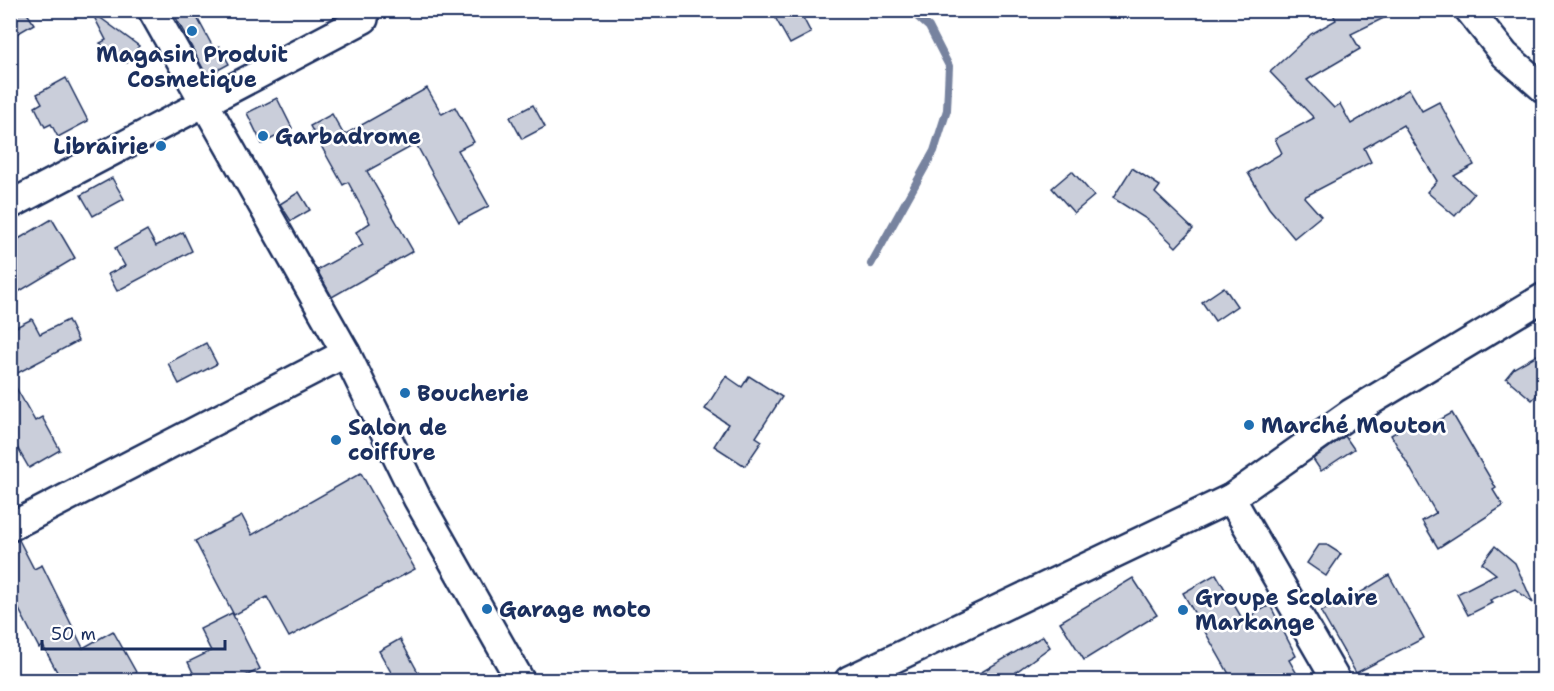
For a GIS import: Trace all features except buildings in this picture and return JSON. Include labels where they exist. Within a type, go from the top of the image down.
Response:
[{"type":"street","points":[[152,10],[346,353],[417,498],[520,681]]},
{"type":"street","points":[[1469,10],[1505,55],[1544,89]]},
{"type":"street","points":[[10,205],[364,19]]},
{"type":"street","points":[[849,681],[1231,498],[1351,413],[1544,297]]},
{"type":"street","points":[[10,527],[346,353]]},
{"type":"street","points":[[1231,498],[1336,681]]},
{"type":"waterway","points":[[871,264],[934,151],[947,110],[949,66],[929,27],[910,10]]},
{"type":"place","name":"Magasin Produit Cosmetique","points":[[192,31]]},
{"type":"place","name":"Garbadrome","points":[[263,136]]},
{"type":"place","name":"Librairie","points":[[161,146]]},
{"type":"place","name":"Boucherie","points":[[405,393]]},
{"type":"place","name":"Marché Mouton","points":[[1249,425]]},
{"type":"place","name":"Salon de coiffure","points":[[336,440]]},
{"type":"place","name":"Garage moto","points":[[487,609]]},
{"type":"place","name":"Groupe Scolaire Markange","points":[[1183,610]]}]
